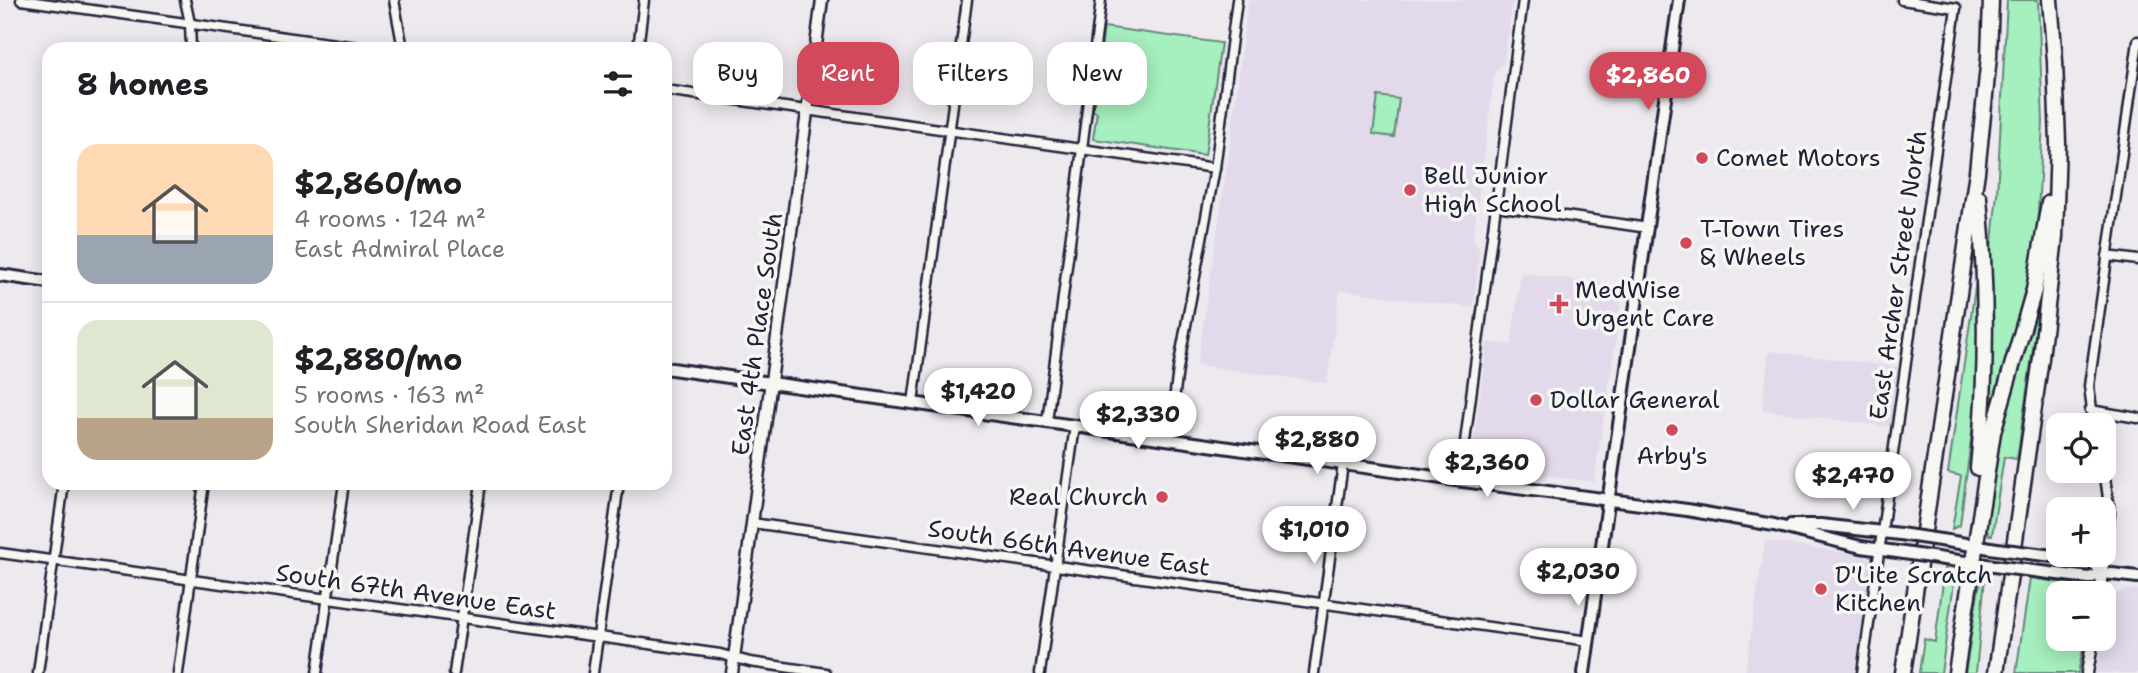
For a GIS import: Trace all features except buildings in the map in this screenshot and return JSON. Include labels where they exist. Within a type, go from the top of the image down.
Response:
[{"type":"highway","points":[[1903,673],[1977,172],[1989,57],[1991,0]]},
{"type":"highway","points":[[1996,673],[2051,285],[2055,237],[2058,143],[2050,0]]},
{"type":"highway","points":[[1946,673],[1993,432],[2039,265],[2058,143]]},
{"type":"highway","points":[[1971,545],[1984,397],[1984,259],[1977,172]]},
{"type":"highway","points":[[1956,673],[1968,562]]},
{"type":"main road","points":[[1584,673],[1679,0]]},
{"type":"main road","points":[[0,275],[42,281]]},
{"type":"main road","points":[[672,369],[1687,510],[1774,525],[1879,550],[2089,578],[2103,573],[2138,577]]},
{"type":"main road","points":[[1774,525],[1821,525],[1882,531],[2092,561],[2103,573]]},
{"type":"street","points":[[21,0],[322,42]]},
{"type":"street","points":[[185,0],[191,42]]},
{"type":"street","points":[[394,0],[402,42]]},
{"type":"street","points":[[639,42],[644,0]]},
{"type":"street","name":"East 4th Place South","points":[[732,673],[822,0]]},
{"type":"street","points":[[914,403],[967,0]]},
{"type":"street","points":[[1047,422],[1101,0]]},
{"type":"street","points":[[1169,439],[1178,369],[1215,168],[1237,0]]},
{"type":"street","points":[[1460,480],[1523,0]]},
{"type":"street","name":"East Archer Street North","points":[[1862,673],[1956,8],[1902,0]]},
{"type":"street","points":[[2091,413],[2089,386],[2107,256],[2134,99],[2138,41]]},
{"type":"street","points":[[672,91],[1215,168]]},
{"type":"street","points":[[1496,206],[1648,228]]},
{"type":"street","points":[[2107,256],[2138,260]]},
{"type":"street","points":[[2090,410],[2138,418]]},
{"type":"street","points":[[1040,673],[1075,426]]},
{"type":"street","points":[[1314,673],[1343,464]]},
{"type":"street","points":[[2102,581],[2110,513],[2106,483]]},
{"type":"street","points":[[38,673],[63,490]]},
{"type":"street","points":[[178,673],[203,490]]},
{"type":"street","points":[[317,673],[343,490]]},
{"type":"street","points":[[454,673],[480,490]]},
{"type":"street","points":[[593,673],[618,490]]},
{"type":"street","name":"South 66th Avenue East","points":[[752,523],[1589,641]]},
{"type":"street","name":"South 67th Avenue East","points":[[0,553],[720,654],[750,662],[826,673]]},
{"type":"street","points":[[2087,673],[2091,651]]},
{"type":"shaded area","points":[[1248,0],[1513,0],[1504,62],[1495,72],[1473,239],[1480,249],[1473,308],[1340,290],[1327,383],[1197,365],[1230,147]]},
{"type":"shaded area","points":[[1521,273],[1624,286],[1594,482],[1471,466],[1487,342],[1511,345]]},
{"type":"shaded area","points":[[1769,351],[1898,367],[1891,427],[1762,410]]},
{"type":"shaded area","points":[[1765,541],[1866,556],[1869,559],[1871,563],[1855,673],[1745,673]]},
{"type":"shaded area","points":[[2128,589],[2138,590],[2138,673],[2096,673],[2100,651],[2116,651],[2116,594]]},
{"type":"green space","points":[[2007,0],[2038,0],[2043,122],[2036,247],[1991,421],[1988,417],[1989,269],[1997,194]]},
{"type":"green space","points":[[1104,27],[1221,43],[1205,155],[1093,139],[1097,112],[1093,111],[1094,105],[1147,105],[1147,42],[1102,42]]},
{"type":"green space","points":[[1378,96],[1399,99],[1394,137],[1373,134]]},
{"type":"green space","points":[[1980,280],[1976,401],[1960,525],[1952,529],[1961,476],[1948,473],[1976,281]]},
{"type":"green space","points":[[2037,292],[2041,294],[2017,459],[2004,457],[1992,535],[1989,535],[1985,526],[2002,421]]},
{"type":"green space","points":[[1945,567],[1953,574],[1954,583],[1941,673],[1919,673],[1924,639],[1935,642]]},
{"type":"green space","points":[[1985,577],[1976,673],[1965,673],[1979,587]]},
{"type":"green space","points":[[2030,578],[2049,581],[2046,581],[2046,651],[2083,651],[2078,673],[2016,673]]},
{"type":"place","name":"Comet Motors","points":[[1702,158]]},
{"type":"place","name":"Bell Junior High School","points":[[1410,190]]},
{"type":"place","name":"T-Town Tires & Wheels","points":[[1686,243]]},
{"type":"place","name":"MedWise Urgent Care","points":[[1559,304]]},
{"type":"place","name":"Dollar General","points":[[1536,400]]},
{"type":"place","name":"Arby's","points":[[1672,430]]},
{"type":"place","name":"Real Church","points":[[1162,497]]},
{"type":"place","name":"D'Lite Scratch Kitchen","points":[[1821,589]]}]
